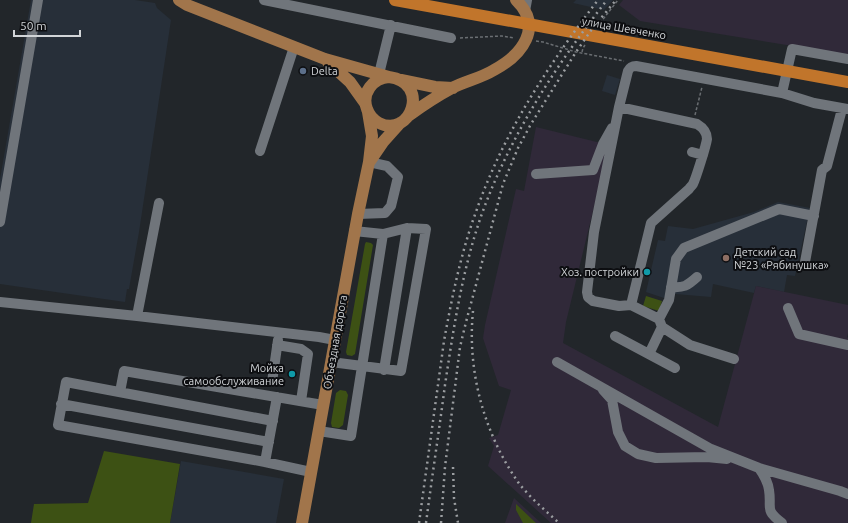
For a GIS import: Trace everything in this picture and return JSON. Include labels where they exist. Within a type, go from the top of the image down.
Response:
[{"type":"highway","name":"улица Шевченко","points":[[395,0],[848,82]]},
{"type":"main road","points":[[179,0],[187,5],[325,59],[390,77],[435,87],[453,88]]},
{"type":"main road","points":[[325,59],[350,82],[372,118],[382,124],[389,125],[403,120],[422,106],[453,88],[494,70],[517,53],[526,40],[528,33],[528,21],[526,5],[516,0]]},
{"type":"main road","points":[[367,108],[367,92],[374,82],[381,78],[390,77],[408,86],[413,95],[412,109],[383,142],[369,162]]},
{"type":"main road","name":"Объездная дорога","points":[[302,523],[354,231],[369,162],[372,136],[367,108]]},
{"type":"street","points":[[0,222],[38,0]]},
{"type":"street","points":[[264,0],[451,38]]},
{"type":"street","points":[[390,77],[391,25]]},
{"type":"street","points":[[260,151],[294,47]]},
{"type":"street","points":[[782,93],[792,49],[848,59]]},
{"type":"street","points":[[734,359],[690,345],[661,323],[631,305],[619,306],[593,301],[588,297],[587,292],[594,232],[619,107],[630,68],[632,66],[782,93],[814,103],[845,109],[828,166],[822,170],[805,262]]},
{"type":"street","points":[[619,107],[693,123],[700,126],[704,130],[707,139],[693,183],[689,189],[651,223],[631,305]]},
{"type":"street","points":[[536,174],[593,170],[603,144],[617,120]]},
{"type":"street","points":[[692,152],[703,155]]},
{"type":"street","points":[[358,214],[386,213],[391,206],[398,177],[387,166],[369,162]]},
{"type":"street","points":[[137,316],[159,203]]},
{"type":"street","points":[[649,354],[669,300],[676,259],[684,248],[779,209],[814,216]]},
{"type":"street","points":[[331,362],[401,371],[426,229],[407,228],[383,234],[354,231]]},
{"type":"street","points":[[384,370],[407,228]]},
{"type":"street","points":[[319,431],[350,436],[383,234]]},
{"type":"street","points":[[671,287],[688,285],[697,278]]},
{"type":"street","points":[[0,302],[279,332],[335,340]]},
{"type":"street","points":[[788,308],[799,334],[848,345]]},
{"type":"street","points":[[272,382],[279,332]]},
{"type":"street","points":[[615,336],[675,368]]},
{"type":"street","points":[[277,346],[301,349],[308,354],[301,401]]},
{"type":"street","points":[[557,362],[711,449],[759,468],[848,494]]},
{"type":"street","points":[[120,392],[124,371],[323,405]]},
{"type":"street","points":[[273,421],[66,382],[58,425],[265,462],[311,472]]},
{"type":"street","points":[[599,386],[612,400],[618,432],[625,446],[638,454],[656,458],[707,457],[743,461]]},
{"type":"street","points":[[265,462],[277,397]]},
{"type":"street","points":[[62,404],[269,442]]},
{"type":"street","points":[[759,468],[767,480],[770,492],[769,507],[773,516],[782,523]]},
{"type":"path","points":[[693,123],[703,86]]},
{"type":"shaded area","points":[[31,0],[135,0],[155,3],[157,8],[171,20],[139,232],[129,289],[127,289],[125,302],[0,284],[0,179]]},
{"type":"shaded area","points":[[576,0],[613,0],[604,10],[573,3]]},
{"type":"shaded area","points":[[623,0],[848,0],[848,55],[640,21],[619,5]]},
{"type":"shaded area","points":[[607,75],[620,79],[615,95],[602,91]]},
{"type":"shaded area","points":[[536,127],[609,145],[566,322],[563,343],[718,427],[756,286],[848,305],[848,523],[551,523],[488,466],[494,446],[489,438],[498,435],[511,390],[499,386],[483,338],[516,189],[524,191]]},
{"type":"shaded area","name":"Детский сад №23 «Рябинушка»","points":[[778,202],[810,208],[795,276],[787,275],[784,292],[756,286],[754,293],[713,284],[711,297],[675,294],[673,301],[646,292],[658,240],[665,241],[668,226],[693,229],[754,212]]},
{"type":"shaded area","points":[[181,461],[284,479],[276,523],[170,523]]},
{"type":"shaded area","points":[[514,498],[541,523],[505,523]]},
{"type":"green space","points":[[366,242],[373,245],[355,354],[352,356],[347,355],[346,352]]},
{"type":"green space","points":[[646,296],[662,301],[659,311],[643,306]]},
{"type":"green space","points":[[340,390],[346,391],[348,395],[343,425],[339,428],[332,427],[331,423],[336,393]]},
{"type":"green space","points":[[104,451],[180,464],[170,523],[31,523],[34,504],[88,503]]},
{"type":"green space","points":[[516,504],[536,523],[523,523],[516,510]]},
{"type":"railway","points":[[419,523],[444,341],[450,308],[471,225],[500,153],[514,126],[545,74],[598,0]]},
{"type":"railway","points":[[426,523],[456,318],[470,251],[484,208],[508,152],[522,125],[554,74],[607,0]]},
{"type":"railway","points":[[441,523],[445,467],[460,347],[503,184],[518,148],[531,124],[576,52],[592,29],[616,0]]},
{"type":"railway","points":[[473,311],[473,356],[480,401],[487,422],[506,463],[522,488],[559,523]]},
{"type":"railway","points":[[453,467],[454,498],[458,523]]},
{"type":"place","name":"Delta","points":[[303,71]]},
{"type":"place","name":"Детский сад №23 «Рябинушка»","points":[[726,258]]},
{"type":"place","name":"Хоз. постройки","points":[[647,272]]},
{"type":"place","name":"Мойка самообслуживание","points":[[292,374]]}]
